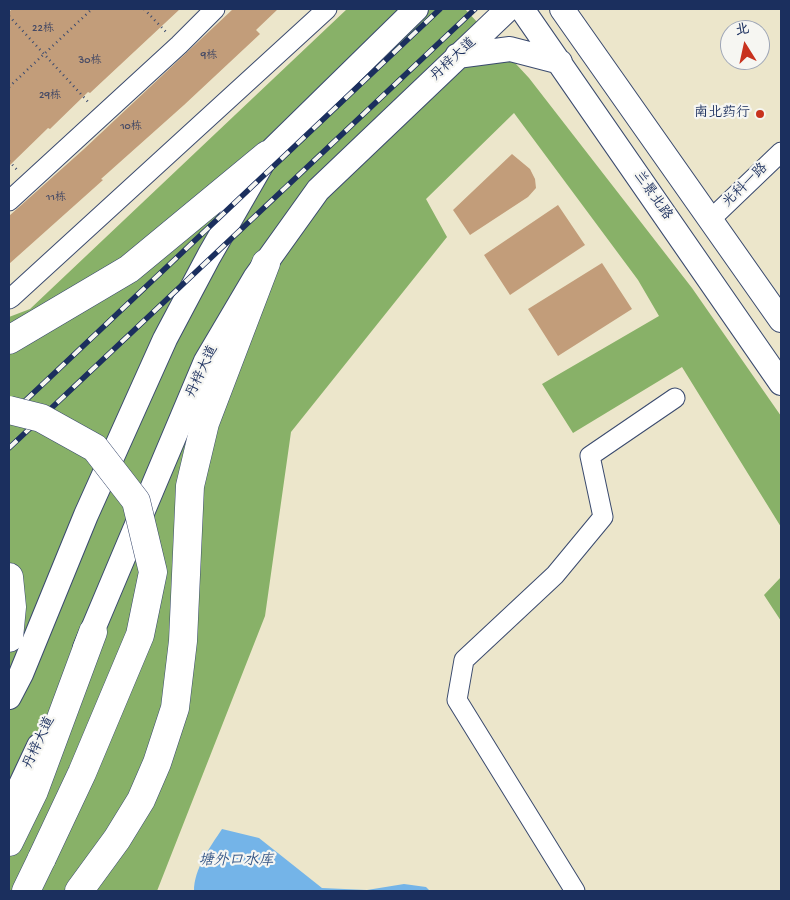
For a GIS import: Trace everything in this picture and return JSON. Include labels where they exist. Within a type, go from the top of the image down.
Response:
[{"type":"highway","points":[[9,340],[129,269],[267,155]]},
{"type":"highway","points":[[79,891],[117,838],[141,800],[157,763],[175,708],[183,641],[190,486],[205,423],[266,263]]},
{"type":"highway","points":[[9,410],[41,418],[94,448],[136,501],[153,572],[140,636],[82,773],[26,891]]},
{"type":"highway","points":[[9,577],[12,607],[9,638]]},
{"type":"highway","points":[[9,842],[34,790],[93,632]]},
{"type":"main road","points":[[9,697],[86,515],[165,339],[209,256],[267,155],[416,9]]},
{"type":"main road","name":"丹梓大道","points":[[9,810],[93,632],[206,361],[255,278],[318,190],[508,9]]},
{"type":"main road","name":"兰景北路","points":[[522,9],[781,383]]},
{"type":"main road","points":[[562,9],[576,19],[710,220],[781,320]]},
{"type":"main road","points":[[457,56],[510,49],[560,62]]},
{"type":"street","points":[[9,201],[179,45],[215,9]]},
{"type":"street","points":[[9,298],[327,9]]},
{"type":"street","name":"光科一路","points":[[710,220],[781,152]]},
{"type":"street","points":[[575,891],[457,700],[464,660],[555,575],[603,518],[590,456],[675,398]]},
{"type":"path","points":[[9,88],[92,9]]},
{"type":"path","points":[[144,9],[179,45]]},
{"type":"path","points":[[9,16],[101,117]]},
{"type":"green space","points":[[347,9],[465,9],[529,78],[692,288],[781,416],[781,527],[682,367],[573,433],[542,384],[659,316],[638,280],[514,113],[426,199],[447,237],[291,432],[265,616],[157,891],[9,891],[9,317],[30,309]]},
{"type":"green space","points":[[781,577],[781,621],[764,595]]},
{"type":"water","name":"塘外口水库","points":[[222,829],[259,838],[322,888],[367,890],[404,884],[426,887],[430,891],[194,891],[200,866]]},
{"type":"building","points":[[12,9],[180,9],[90,93],[88,92],[50,129],[48,128],[9,166],[9,12]]},
{"type":"building","points":[[233,9],[278,9],[256,30],[260,34],[101,179],[103,180],[9,264],[9,216],[84,149]]},
{"type":"building","points":[[512,154],[530,169],[535,179],[536,188],[528,197],[470,235],[453,210]]},
{"type":"building","points":[[558,205],[585,245],[510,295],[484,255]]},
{"type":"building","points":[[602,263],[632,309],[558,356],[528,309]]},
{"type":"railway","points":[[9,416],[440,9]]},
{"type":"railway","points":[[9,448],[475,9]]},
{"type":"place","name":"南北药行","points":[[760,114]]}]
